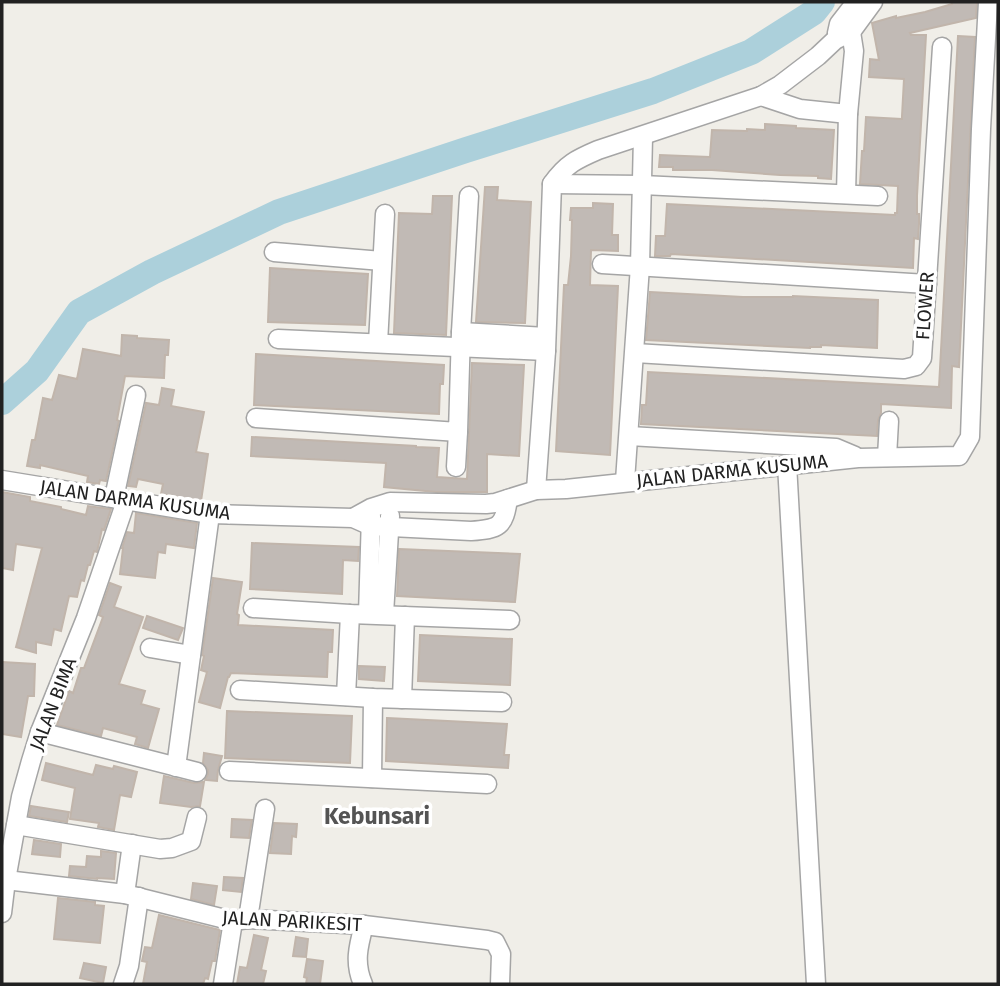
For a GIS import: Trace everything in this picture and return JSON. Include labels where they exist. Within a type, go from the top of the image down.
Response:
[{"type":"street","points":[[842,32],[856,2]]},
{"type":"street","points":[[536,490],[546,344],[552,184],[569,164],[598,150],[761,96],[797,74],[873,2]]},
{"type":"street","name":"JALAN DARMA KUSUMA","points":[[377,520],[390,502],[486,504],[536,490],[697,476],[787,464],[858,458],[959,456],[970,437],[988,2]]},
{"type":"street","points":[[842,32],[854,51],[848,114],[846,194]]},
{"type":"street","name":"FLOWER","points":[[635,353],[904,369],[916,366],[922,358],[942,47]]},
{"type":"street","points":[[761,96],[800,109],[848,114]]},
{"type":"street","points":[[625,481],[640,266],[643,136]]},
{"type":"street","points":[[552,184],[642,185],[878,196]]},
{"type":"street","points":[[456,467],[469,196]]},
{"type":"street","points":[[378,343],[385,214]]},
{"type":"street","points":[[274,252],[382,261]]},
{"type":"street","points":[[602,264],[927,284]]},
{"type":"street","points":[[278,338],[378,343],[461,339],[546,344]]},
{"type":"street","name":"JALAN BIMA","points":[[2,913],[21,797],[40,732],[86,618],[120,499],[136,395]]},
{"type":"street","points":[[256,418],[458,432]]},
{"type":"street","points":[[887,457],[889,421]]},
{"type":"street","points":[[629,436],[836,448],[858,458]]},
{"type":"street","points":[[787,464],[816,984]]},
{"type":"street","name":"JALAN DARMA KUSUMA","points":[[2,481],[210,514],[353,518],[471,531],[500,525],[508,499]]},
{"type":"street","points":[[176,766],[210,514]]},
{"type":"street","points":[[346,696],[368,614],[377,520]]},
{"type":"street","points":[[253,608],[510,620]]},
{"type":"street","points":[[401,699],[405,616]]},
{"type":"street","points":[[150,648],[191,655]]},
{"type":"street","points":[[240,690],[502,702]]},
{"type":"street","points":[[372,778],[373,698]]},
{"type":"street","points":[[40,732],[197,772]]},
{"type":"street","points":[[229,771],[487,784]]},
{"type":"street","points":[[223,984],[241,920],[265,809]]},
{"type":"street","points":[[16,825],[160,849],[191,841],[197,817]]},
{"type":"street","points":[[123,984],[129,966],[132,844]]},
{"type":"street","name":"JALAN PARIKESIT","points":[[6,880],[132,896],[241,920],[363,925],[487,940],[495,942],[501,954],[500,984]]},
{"type":"street","points":[[363,925],[357,957],[358,972],[363,984]]},
{"type":"building","points":[[952,2],[977,2],[976,18],[910,33],[926,35],[917,196],[919,224],[918,239],[914,238],[913,268],[671,254],[655,256],[656,236],[665,236],[667,204],[895,215],[898,186],[860,184],[866,117],[902,119],[904,79],[869,77],[870,59],[879,60],[872,23],[925,12]]},
{"type":"building","points":[[958,36],[975,37],[959,367],[952,366],[951,408],[881,404],[877,436],[641,424],[642,405],[646,405],[648,372],[939,387]]},
{"type":"building","points":[[765,124],[834,130],[831,179],[659,167],[660,155],[710,157],[712,130],[765,130]]},
{"type":"building","points":[[485,187],[498,187],[497,200],[531,202],[525,323],[476,322]]},
{"type":"building","points":[[433,196],[452,196],[446,335],[394,333],[399,213],[432,214]]},
{"type":"building","points":[[593,203],[613,204],[612,235],[618,235],[618,251],[591,250],[590,285],[618,286],[610,455],[556,451],[564,285],[568,285],[571,256],[571,208],[593,208]]},
{"type":"building","points":[[270,268],[368,274],[365,325],[268,322]]},
{"type":"building","points":[[650,292],[878,300],[877,348],[821,345],[810,348],[646,340]]},
{"type":"building","points":[[122,335],[169,340],[168,355],[165,355],[164,378],[125,376],[117,420],[119,421],[106,481],[100,480],[99,484],[87,482],[88,476],[40,465],[40,468],[27,466],[43,398],[52,400],[59,375],[77,379],[83,349],[121,356]]},
{"type":"building","points":[[256,354],[444,365],[439,414],[254,405]]},
{"type":"building","points":[[472,363],[524,365],[519,456],[487,454],[487,492],[436,492],[384,487],[386,463],[251,456],[252,437],[439,448],[437,477],[467,479]]},
{"type":"building","points":[[162,388],[174,390],[171,406],[204,412],[196,452],[208,454],[201,501],[161,494],[163,484],[138,479],[136,487],[128,486],[146,403],[159,405]]},
{"type":"building","points":[[2,492],[30,497],[30,501],[86,515],[88,506],[111,509],[104,530],[102,529],[97,552],[94,551],[84,581],[81,580],[77,597],[69,596],[61,631],[54,629],[51,645],[36,642],[36,653],[16,647],[42,548],[16,544],[13,570],[2,568]]},
{"type":"building","points":[[136,513],[197,523],[194,548],[166,544],[165,553],[158,552],[155,578],[120,574],[122,548],[127,532],[134,533]]},
{"type":"building","points":[[252,543],[359,547],[358,561],[343,560],[342,594],[250,589]]},
{"type":"building","points":[[399,549],[520,554],[515,602],[397,596]]},
{"type":"building","points":[[213,578],[242,582],[238,625],[333,630],[332,652],[328,652],[327,677],[231,673],[220,708],[199,702],[207,672],[201,670]]},
{"type":"building","points":[[110,583],[121,587],[114,607],[143,617],[119,684],[145,691],[141,704],[159,709],[148,748],[135,744],[137,737],[103,728],[101,736],[57,725],[69,691],[73,693],[81,668],[84,668],[103,617],[99,615]]},
{"type":"building","points":[[147,616],[183,628],[178,640],[143,628]]},
{"type":"building","points":[[420,635],[512,639],[510,685],[418,681]]},
{"type":"building","points":[[2,662],[35,664],[34,696],[28,696],[21,737],[2,734]]},
{"type":"building","points":[[359,666],[385,667],[384,681],[359,679]]},
{"type":"building","points":[[227,711],[352,716],[350,763],[225,758]]},
{"type":"building","points":[[387,718],[507,724],[504,755],[509,755],[508,768],[386,761]]},
{"type":"building","points":[[204,753],[222,756],[217,781],[205,780],[208,770],[203,763]]},
{"type":"building","points":[[46,763],[93,775],[96,765],[137,772],[131,797],[120,795],[114,830],[98,827],[99,823],[70,819],[75,788],[42,780]]},
{"type":"building","points":[[164,776],[194,783],[204,782],[200,806],[160,803]]},
{"type":"building","points":[[31,806],[69,812],[67,822],[29,816]]},
{"type":"building","points":[[232,819],[252,820],[249,838],[231,837]]},
{"type":"building","points":[[274,823],[297,824],[296,837],[292,836],[291,854],[270,853]]},
{"type":"building","points":[[34,840],[61,844],[60,857],[32,854]]},
{"type":"building","points":[[101,851],[116,853],[114,879],[69,876],[70,866],[86,867],[87,856],[101,857]]},
{"type":"building","points":[[224,877],[243,878],[241,892],[223,890]]},
{"type":"building","points":[[193,883],[217,886],[214,905],[191,899]]},
{"type":"building","points":[[58,898],[95,902],[95,905],[104,906],[100,943],[54,939]]},
{"type":"building","points":[[159,915],[220,930],[215,961],[212,961],[208,979],[205,978],[203,984],[143,984],[147,962],[142,961],[145,947],[152,948]]},
{"type":"building","points":[[254,935],[268,938],[261,970],[266,971],[263,984],[237,984],[240,967],[247,968]]},
{"type":"building","points":[[296,937],[308,939],[306,957],[293,956]]},
{"type":"building","points":[[307,959],[323,961],[320,984],[306,984],[307,978],[304,977]]},
{"type":"building","points":[[84,963],[106,967],[103,983],[80,978]]},
{"type":"waterway","points":[[2,402],[37,371],[79,312],[152,272],[279,212],[653,91],[751,52],[814,12],[822,2]]},
{"type":"district","name":"Kebunsari","points":[[377,816]]}]
